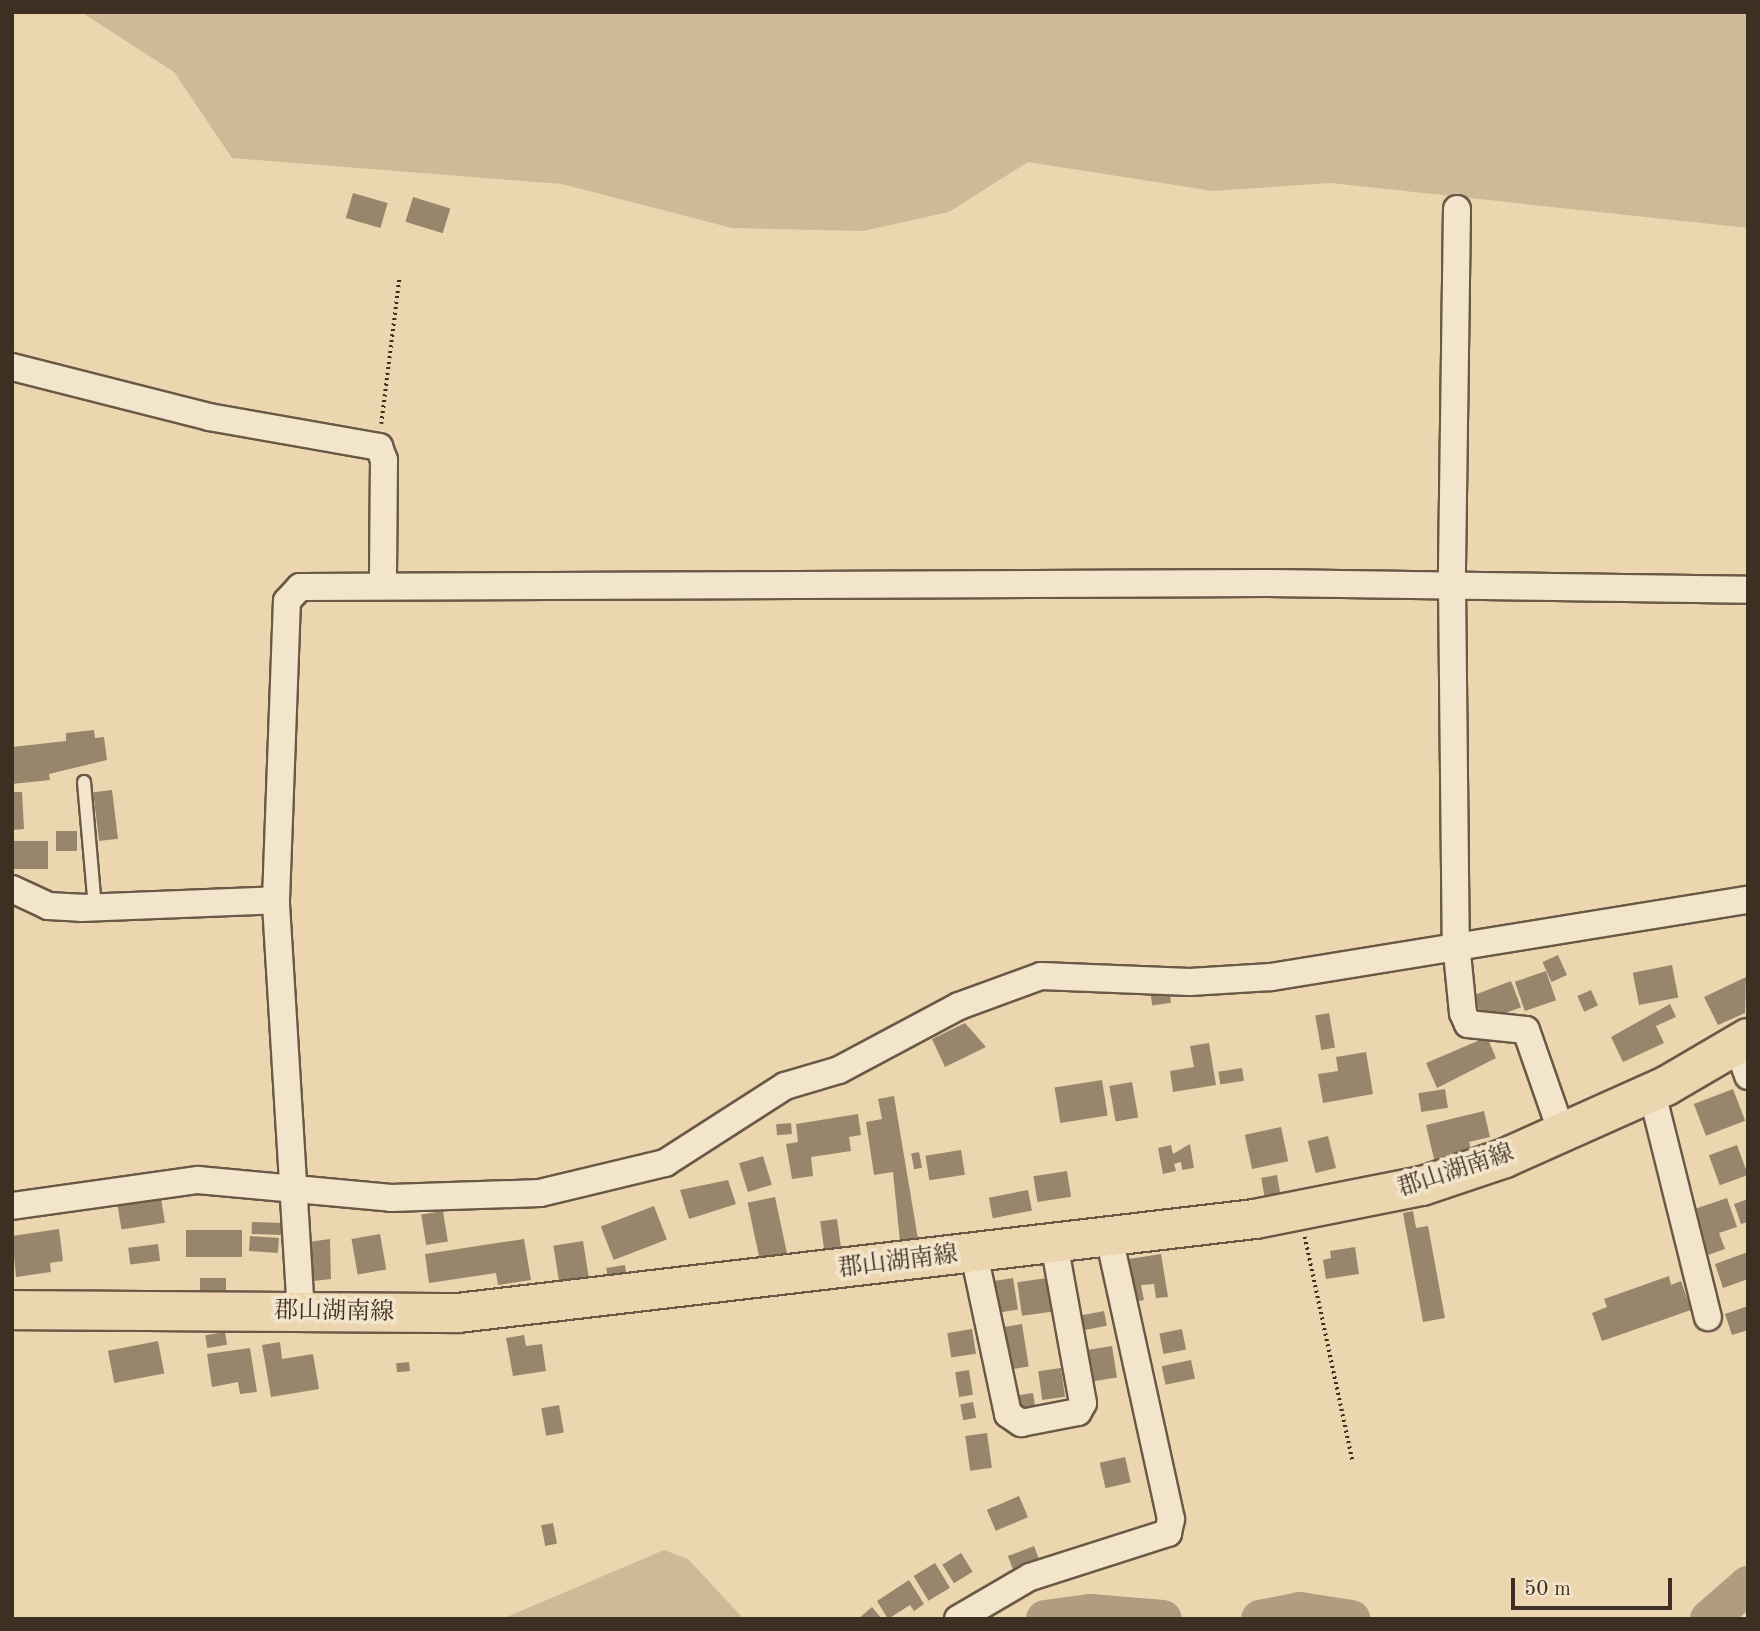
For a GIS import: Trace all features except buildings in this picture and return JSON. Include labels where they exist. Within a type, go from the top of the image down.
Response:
[{"type":"main road","name":"郡山湖南線","points":[[12,1310],[458,1313],[554,1306],[1299,1211],[1422,1186],[1563,1136],[1744,1053]]},
{"type":"street","points":[[1457,209],[1452,584],[1456,948],[1465,1019],[1476,1026],[1526,1030],[1563,1136]]},
{"type":"street","points":[[12,367],[209,417],[379,447],[384,460],[383,585]]},
{"type":"street","points":[[301,1313],[289,1190],[276,900],[287,601],[300,587],[1452,584],[1748,590]]},
{"type":"street","points":[[12,889],[48,906],[95,907],[276,900]]},
{"type":"street","points":[[12,1206],[198,1180],[289,1190],[464,1199],[540,1193],[638,1173],[688,1153],[785,1086],[839,1070],[959,1006],[1041,976],[1190,982],[1271,976],[1748,900]]},
{"type":"street","points":[[1652,1093],[1707,1317]]},
{"type":"street","points":[[958,1619],[1030,1577],[1168,1533],[1171,1519],[1109,1237]]},
{"type":"street","points":[[974,1254],[1007,1414],[1021,1423],[1078,1412],[1083,1403],[1054,1244]]},
{"type":"lane","points":[[83,782],[95,907]]},
{"type":"path","points":[[379,447],[399,279]]},
{"type":"path","points":[[1299,1211],[1353,1462]]},
{"type":"shaded area","points":[[81,12],[1748,12],[1748,228],[1330,183],[1213,191],[1028,162],[949,212],[863,231],[732,228],[562,184],[232,158],[174,72]]},
{"type":"shaded area","points":[[664,1550],[688,1559],[744,1619],[502,1619]]},
{"type":"waterway","points":[[1709,1619],[1748,1585]]},
{"type":"waterway","points":[[1260,1619],[1300,1611],[1351,1619]]},
{"type":"waterway","points":[[1045,1619],[1090,1613],[1163,1619]]}]
